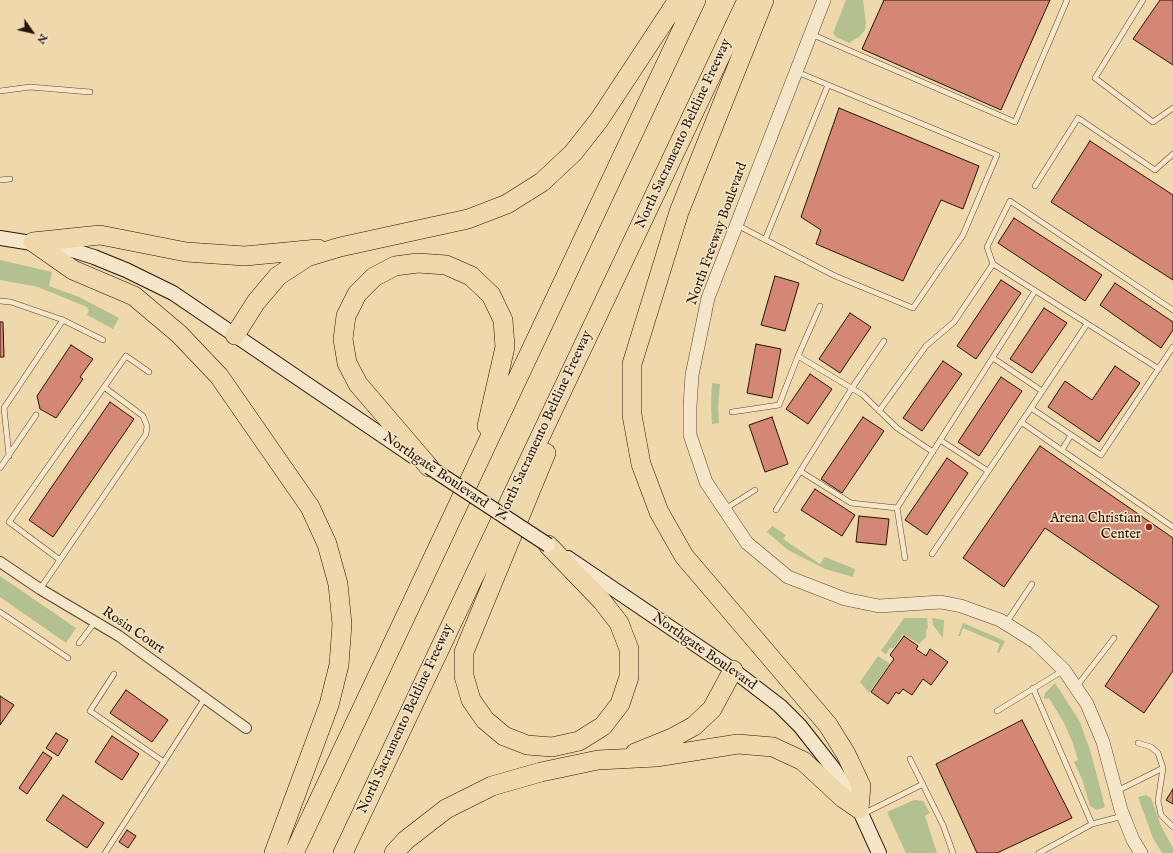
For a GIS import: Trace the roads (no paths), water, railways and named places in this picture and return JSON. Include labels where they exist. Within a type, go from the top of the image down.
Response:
[{"type":"highway","points":[[235,335],[256,302],[278,276],[307,257],[340,247],[468,219],[507,204],[542,182],[573,153],[599,120],[678,0]]},
{"type":"highway","points":[[294,853],[696,0]]},
{"type":"highway","name":"North Sacramento Beltline Freeway","points":[[343,853],[747,0]]},
{"type":"highway","points":[[764,0],[677,218],[632,364],[632,415],[641,464],[659,512],[684,556],[828,726],[846,754],[861,786],[860,812]]},
{"type":"highway","points":[[33,242],[100,235],[186,252],[245,256],[340,247]]},
{"type":"highway","points":[[33,242],[73,270],[134,296],[179,334],[219,376],[310,507],[327,544],[338,584],[342,624],[339,665],[329,705],[274,853]]},
{"type":"highway","points":[[548,545],[602,601],[620,623],[629,649],[629,677],[620,704],[603,726],[579,740],[552,747],[527,745],[504,736],[485,720],[471,700],[464,676],[464,652],[627,253]]},
{"type":"highway","points":[[429,467],[358,384],[347,363],[343,339],[346,316],[357,294],[374,278],[395,266],[418,263],[446,265],[471,276],[491,295],[503,320],[505,347],[480,459]]},
{"type":"highway","points":[[623,758],[672,738],[694,726],[712,710],[734,670]]},
{"type":"highway","points":[[394,853],[406,840],[446,809],[492,786],[541,772],[598,760],[656,757],[738,744],[773,747],[803,761],[842,798],[860,812]]},
{"type":"main road","name":"Northgate Boulevard","points":[[0,238],[33,242],[88,255],[138,276],[173,293],[429,467],[734,670],[780,706],[800,726],[833,768],[860,812],[879,853]]},
{"type":"street","name":"North Freeway Boulevard","points":[[824,0],[708,298],[692,375],[690,406],[690,435],[706,482],[723,510],[747,543],[788,577],[845,599],[879,606],[941,602],[981,612],[1006,624],[1035,642],[1064,670],[1077,686],[1096,722],[1123,816],[1133,840],[1141,853]]},
{"type":"street","name":"Rosin Court","points":[[0,562],[40,589],[118,636],[246,728]]},
{"type":"lane","points":[[811,34],[1015,122],[1067,0]]},
{"type":"lane","points":[[1143,0],[1095,78],[1153,122],[1173,108]]},
{"type":"lane","points":[[737,225],[834,276],[912,308],[963,235],[997,155],[796,72]]},
{"type":"lane","points":[[766,240],[828,85]]},
{"type":"lane","points":[[0,91],[30,87],[90,92]]},
{"type":"lane","points":[[1035,186],[1078,118],[1155,170],[1173,154]]},
{"type":"lane","points":[[0,180],[10,178]]},
{"type":"lane","points":[[1159,369],[993,264],[987,247],[1010,201],[1173,310]]},
{"type":"lane","points":[[879,411],[926,346],[954,322],[993,264]]},
{"type":"lane","points":[[905,558],[897,508],[1035,291]]},
{"type":"lane","points":[[0,301],[10,302],[63,320],[103,340]]},
{"type":"lane","points":[[732,412],[779,405],[820,306]]},
{"type":"lane","points":[[9,456],[4,408],[63,320]]},
{"type":"lane","points":[[932,554],[1087,324]]},
{"type":"lane","points":[[776,510],[852,388],[884,341]]},
{"type":"lane","points":[[1031,408],[1101,455],[1173,347]]},
{"type":"lane","points":[[60,560],[10,522],[126,356],[149,372]]},
{"type":"lane","points":[[798,356],[863,395],[897,428],[933,452]]},
{"type":"lane","points":[[993,358],[1042,391]]},
{"type":"lane","points":[[40,589],[146,434],[147,426],[143,416],[104,387]]},
{"type":"lane","points":[[0,468],[36,414]]},
{"type":"lane","points":[[1021,422],[1173,527]]},
{"type":"lane","points":[[1062,450],[1071,435]]},
{"type":"lane","points":[[940,440],[988,471]]},
{"type":"lane","points":[[800,471],[851,503],[897,508]]},
{"type":"lane","points":[[723,510],[755,490]]},
{"type":"lane","points":[[1006,624],[1032,584]]},
{"type":"lane","points":[[0,612],[68,658]]},
{"type":"lane","points":[[80,643],[95,622]]},
{"type":"lane","points":[[1077,686],[1114,638]]},
{"type":"lane","points":[[997,711],[1064,670]]},
{"type":"lane","points":[[114,674],[90,711],[164,762]]},
{"type":"lane","points":[[1033,688],[1092,824]]},
{"type":"lane","points":[[106,853],[205,698]]},
{"type":"lane","points":[[1138,743],[1152,747],[1158,753],[1163,768],[1158,801],[1161,815],[1173,827]]},
{"type":"lane","points":[[910,759],[943,825],[953,853]]},
{"type":"lane","points":[[1116,791],[1163,768]]},
{"type":"lane","points":[[860,812],[922,784]]},
{"type":"lane","points":[[1040,853],[1092,824],[1123,816]]},
{"type":"place","name":"Arena Christian Center","points":[[1149,527]]}]
